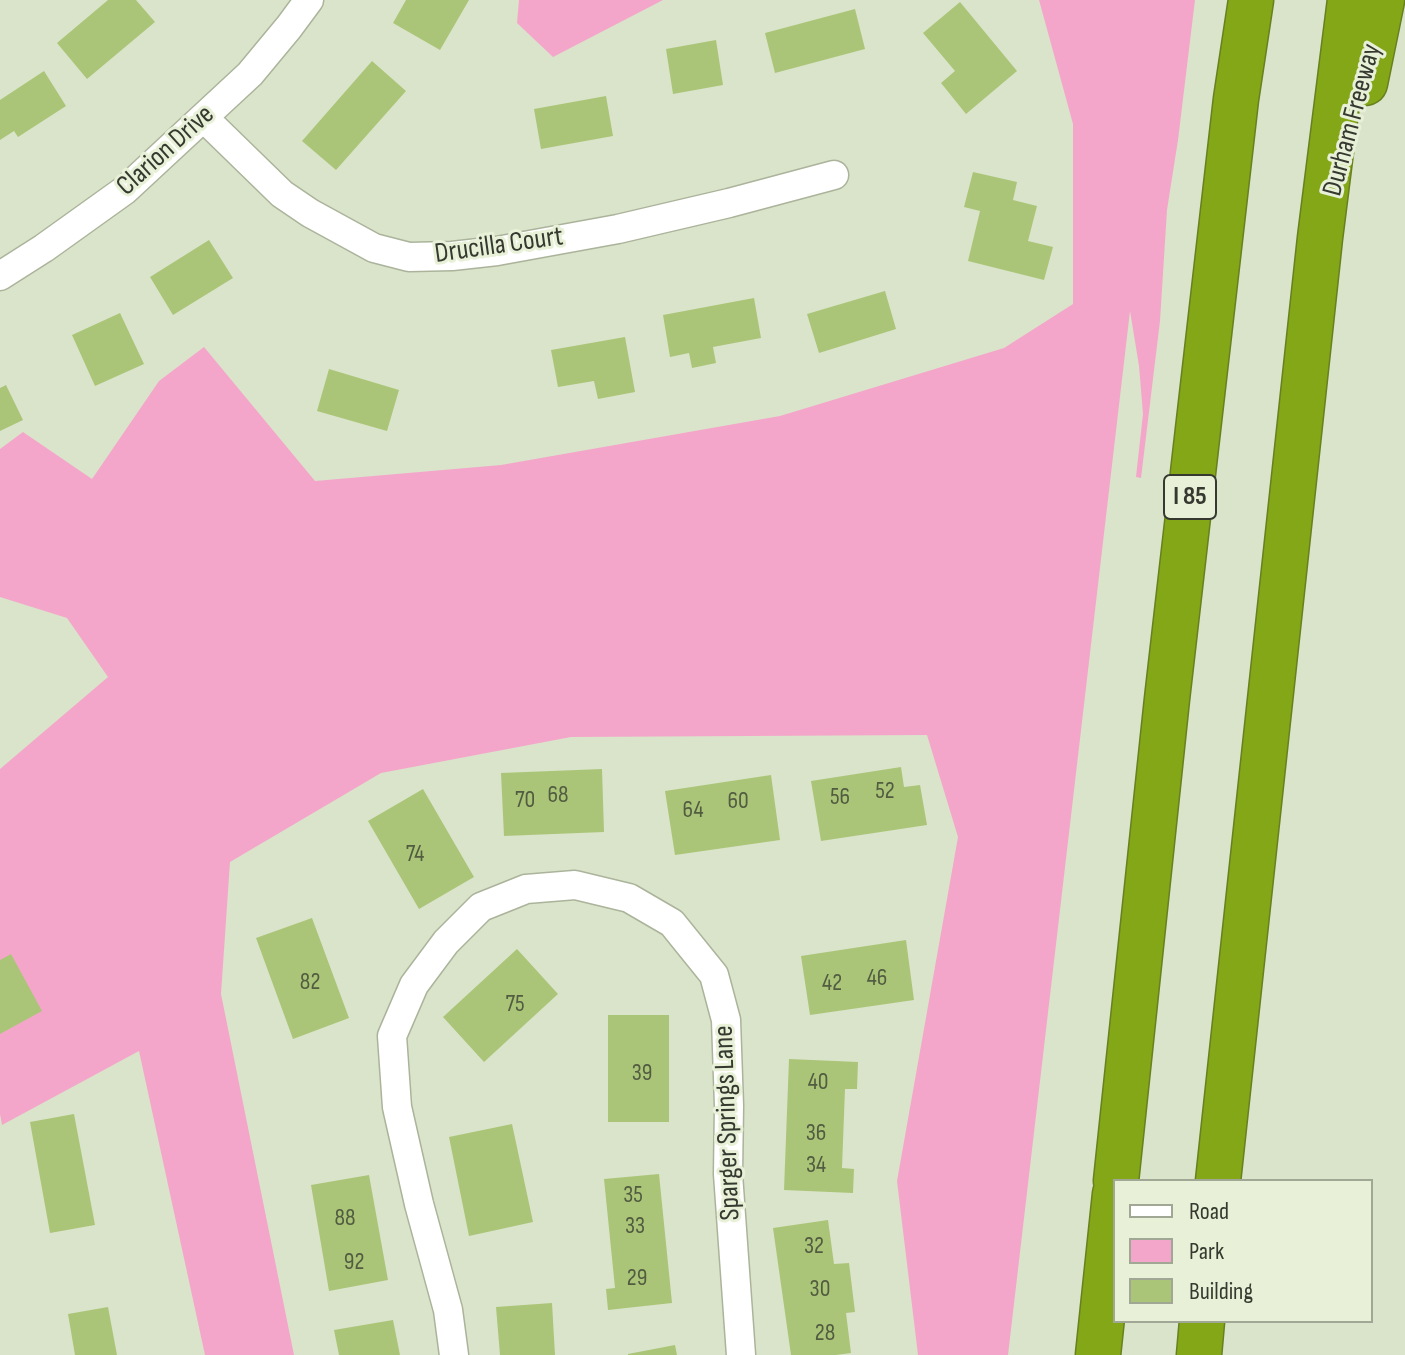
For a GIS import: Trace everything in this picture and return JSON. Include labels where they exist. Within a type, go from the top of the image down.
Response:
[{"type":"highway","name":"I 85","points":[[1116,1179],[1167,699],[1236,99],[1251,0]]},
{"type":"highway","points":[[1218,1179],[1320,238],[1350,0]]},
{"type":"highway","name":"Durham Freeway","points":[[1320,238],[1356,131],[1382,0]]},
{"type":"highway","points":[[1098,1355],[1113,1213]]},
{"type":"highway","points":[[1199,1355],[1202,1323]]},
{"type":"street","name":"Clarion Drive","points":[[0,276],[125,190],[250,74],[309,0]]},
{"type":"street","name":"Drucilla Court","points":[[204,118],[255,170],[310,213],[374,248],[409,257],[497,251],[618,229],[834,175]]},
{"type":"street","name":"Sparger Springs Lane","points":[[454,1355],[448,1310],[397,1107],[392,1036],[414,985],[446,942],[481,907],[526,889],[575,885],[629,898],[672,923],[714,975],[726,1020],[728,1174],[741,1355]]},
{"type":"green space","points":[[519,0],[663,0],[553,57],[517,23]]},
{"type":"green space","points":[[1039,0],[1195,0],[1167,210],[1160,321],[1141,478],[1136,477],[1143,414],[1130,311],[1008,1355],[918,1355],[897,1181],[958,837],[927,735],[571,737],[381,773],[230,862],[221,994],[294,1355],[205,1355],[139,1051],[2,1125],[0,769],[108,677],[67,618],[0,597],[0,449],[23,432],[92,479],[159,381],[204,347],[315,481],[501,465],[780,416],[1004,348],[1073,304],[1073,124]]},
{"type":"building","points":[[108,0],[136,0],[155,22],[87,79],[57,43]]},
{"type":"building","points":[[406,0],[469,0],[440,50],[393,23]]},
{"type":"building","points":[[960,2],[1017,71],[966,114],[941,83],[955,71],[923,33]]},
{"type":"building","points":[[855,9],[865,49],[775,73],[765,33]]},
{"type":"building","points":[[716,40],[723,85],[673,94],[666,49]]},
{"type":"building","points":[[372,61],[406,91],[336,170],[302,141]]},
{"type":"building","points":[[44,71],[66,106],[18,137],[14,131],[0,140],[0,100]]},
{"type":"building","points":[[606,96],[613,136],[541,149],[534,109]]},
{"type":"building","points":[[973,172],[1017,182],[1013,200],[1037,206],[1028,241],[1053,247],[1044,280],[968,261],[980,211],[964,207]]},
{"type":"building","points":[[209,240],[233,278],[173,315],[150,277]]},
{"type":"building","points":[[885,291],[896,329],[819,353],[807,314]]},
{"type":"building","points":[[754,298],[761,338],[713,347],[716,363],[692,368],[689,353],[670,357],[663,315]]},
{"type":"building","points":[[120,313],[144,364],[95,386],[72,335]]},
{"type":"building","points":[[625,337],[635,392],[598,399],[594,381],[558,387],[551,350]]},
{"type":"building","points":[[329,369],[399,390],[387,431],[317,411]]},
{"type":"building","points":[[6,385],[23,420],[0,431],[0,388]]},
{"type":"building","points":[[901,767],[904,787],[920,785],[927,825],[821,841],[811,781]]},
{"type":"building","points":[[602,769],[604,832],[504,836],[501,773]]},
{"type":"building","points":[[771,775],[780,840],[675,855],[665,791]]},
{"type":"building","points":[[423,789],[474,877],[419,909],[368,821]]},
{"type":"building","points":[[312,918],[349,1018],[293,1039],[256,938]]},
{"type":"building","points":[[906,940],[914,1000],[810,1015],[801,956]]},
{"type":"building","points":[[517,949],[558,994],[484,1062],[443,1017]]},
{"type":"building","points":[[11,954],[42,1011],[0,1034],[0,960]]},
{"type":"building","points":[[608,1015],[669,1015],[669,1122],[608,1122]]},
{"type":"building","points":[[789,1059],[858,1062],[857,1089],[845,1089],[842,1168],[854,1169],[853,1193],[784,1190]]},
{"type":"building","points":[[74,1114],[95,1225],[50,1233],[30,1122]]},
{"type":"building","points":[[512,1124],[533,1222],[469,1236],[449,1137]]},
{"type":"building","points":[[659,1174],[672,1303],[608,1310],[606,1289],[615,1288],[604,1179]]},
{"type":"building","points":[[369,1175],[388,1280],[329,1291],[311,1185]]},
{"type":"building","points":[[828,1220],[834,1264],[849,1263],[855,1312],[846,1313],[851,1353],[791,1355],[773,1228]]},
{"type":"building","points":[[552,1303],[555,1355],[500,1355],[496,1307]]},
{"type":"building","points":[[108,1307],[117,1355],[75,1355],[68,1314]]},
{"type":"building","points":[[393,1320],[400,1355],[339,1355],[334,1330]]},
{"type":"building","points":[[675,1345],[677,1355],[628,1355],[628,1354]]}]
